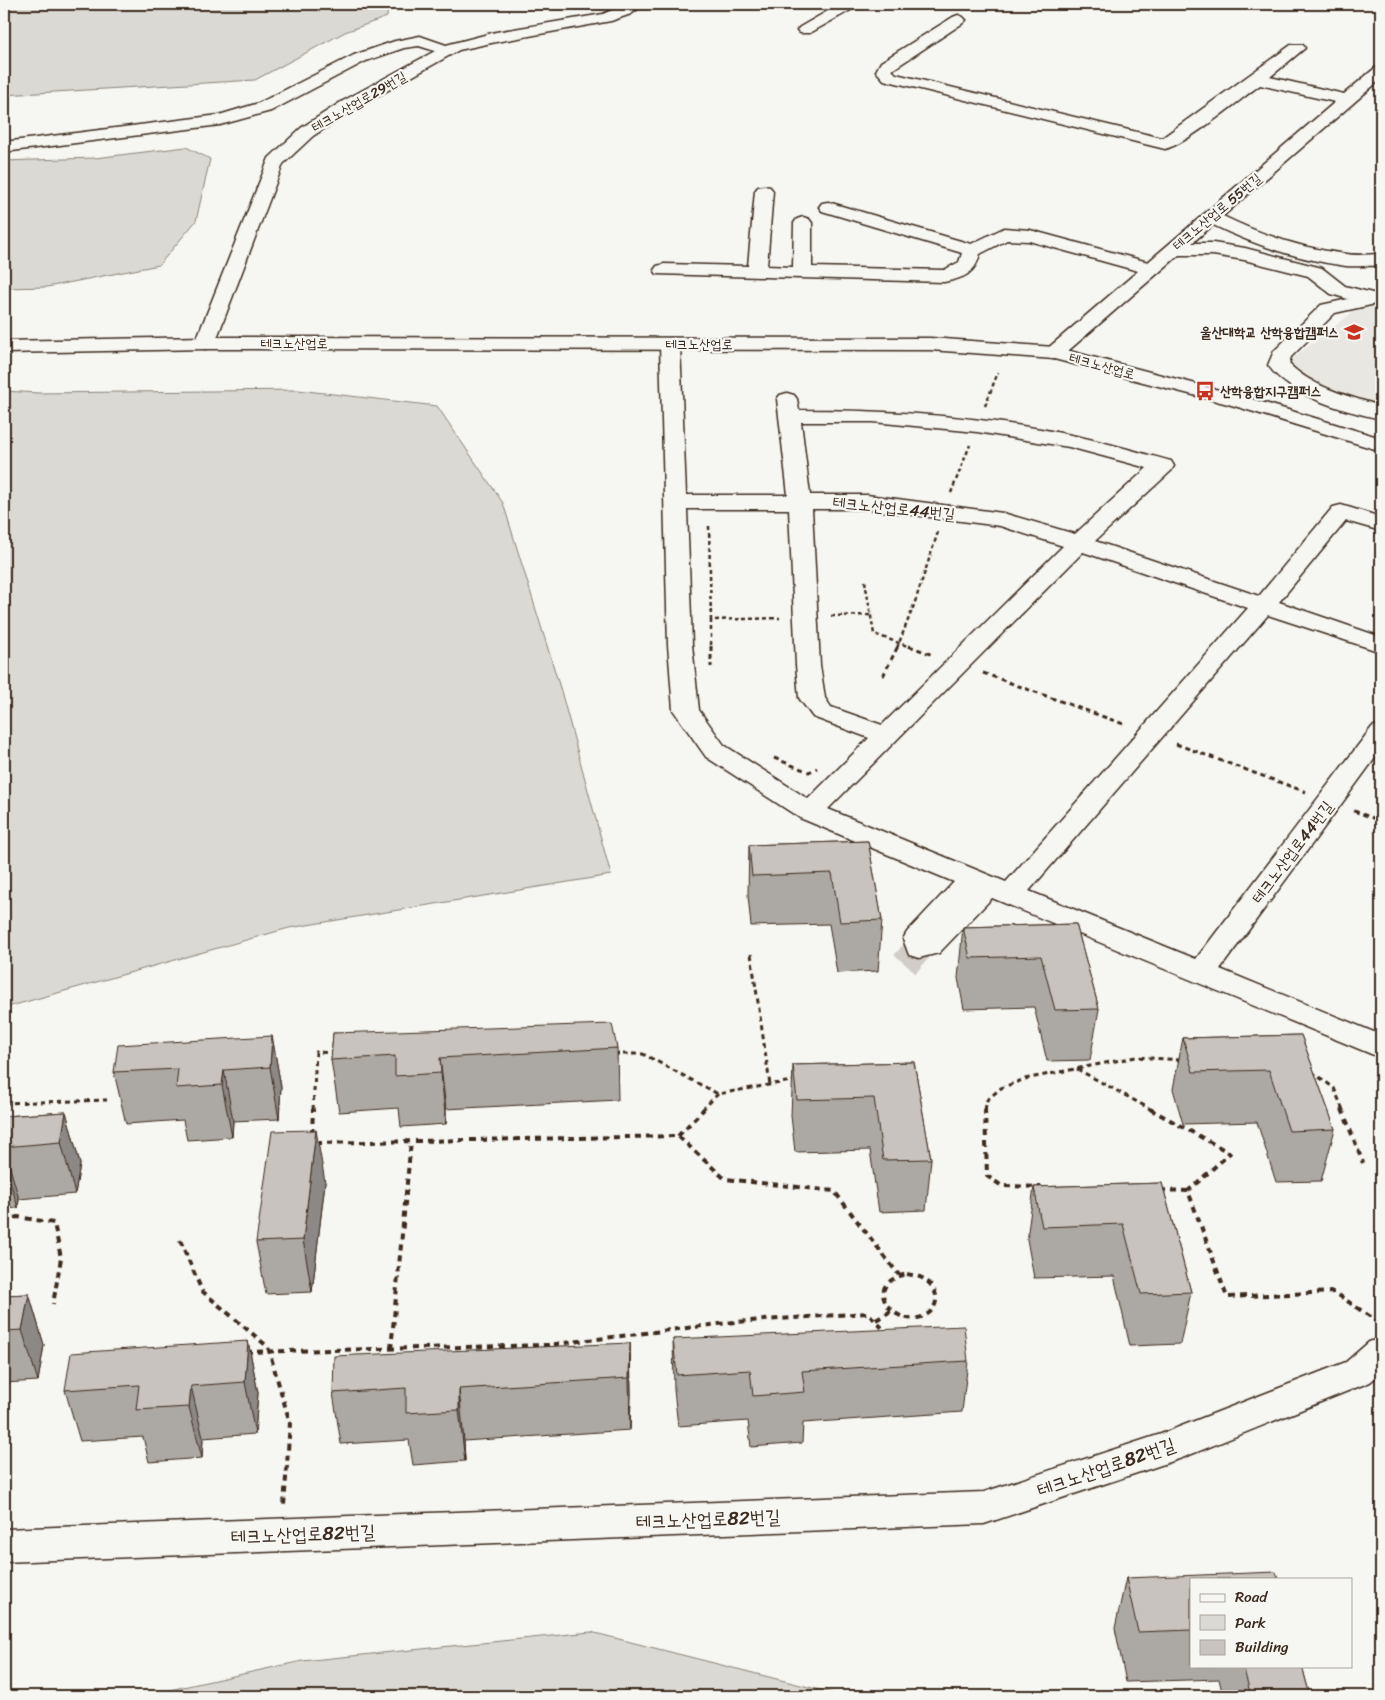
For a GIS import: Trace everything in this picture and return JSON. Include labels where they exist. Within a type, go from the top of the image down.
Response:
[{"type":"street","points":[[535,30],[584,15],[603,4]]},
{"type":"street","name":"테크노산업로29번길","points":[[205,344],[275,162],[307,132],[339,111],[449,50],[496,37],[606,18],[626,11],[636,4]]},
{"type":"street","points":[[804,30],[851,4]]},
{"type":"street","points":[[958,20],[887,65],[884,71],[890,76],[1166,144],[1192,127],[1297,48]]},
{"type":"street","points":[[4,147],[220,120],[265,107],[360,58],[401,44],[420,41],[449,50]]},
{"type":"street","name":"테크노산업로 55번길","points":[[1054,353],[1381,71]]},
{"type":"street","points":[[1256,79],[1348,100]]},
{"type":"street","points":[[757,272],[764,191]]},
{"type":"street","points":[[828,207],[972,250],[1004,234],[1030,236],[1152,269]]},
{"type":"street","points":[[1212,218],[1237,231],[1304,251],[1348,260],[1381,260]]},
{"type":"street","points":[[802,273],[803,223]]},
{"type":"street","points":[[1173,249],[1213,249],[1245,254],[1314,272],[1338,290],[1377,299]]},
{"type":"street","points":[[664,270],[944,276],[954,274],[968,265],[972,250]]},
{"type":"street","points":[[1338,290],[1328,309],[1282,355],[1278,364],[1290,378],[1314,392],[1381,413]]},
{"type":"street","points":[[1328,309],[1377,299]]},
{"type":"street","name":"테크노산업로","points":[[4,347],[205,344],[930,344],[1054,353],[1236,400],[1381,445]]},
{"type":"street","points":[[670,344],[680,645],[686,710],[715,751],[810,812],[1381,1046]]},
{"type":"street","points":[[810,812],[886,736],[1079,543],[1164,466],[1071,441],[977,426],[788,407],[800,501],[808,665],[812,698],[822,712],[886,736]]},
{"type":"street","name":"테크노산업로44번길","points":[[676,502],[867,502],[1003,520],[1079,543],[1381,645]]},
{"type":"street","points":[[991,886],[1151,734],[1263,606],[1341,512],[1381,524]]},
{"type":"street","name":"테크노산업로44번길","points":[[1202,972],[1381,732]]},
{"type":"street","name":"테크노산업로82번길","points":[[4,1546],[984,1508],[1178,1443],[1358,1372],[1381,1352]]},
{"type":"path","points":[[709,526],[711,670]]},
{"type":"path","points":[[864,581],[874,634],[1151,734],[1381,821]]},
{"type":"path","points":[[711,620],[781,618]]},
{"type":"path","points":[[883,676],[901,643]]},
{"type":"path","points":[[767,755],[809,772],[821,765]]},
{"type":"path","points":[[752,954],[770,1085]]},
{"type":"path","points":[[346,1053],[316,1052],[312,1143],[678,1136],[725,1179],[834,1191],[899,1275]]},
{"type":"path","points":[[613,1054],[642,1054],[718,1094]]},
{"type":"path","points":[[1051,1187],[1002,1186],[987,1176],[984,1115],[987,1100],[1001,1088],[1025,1079],[1136,1057],[1185,1060]]},
{"type":"path","points":[[1076,1069],[1230,1153],[1188,1191],[1158,1190]]},
{"type":"path","points":[[1311,1071],[1334,1088],[1363,1163]]},
{"type":"path","points":[[678,1136],[718,1094],[798,1080]]},
{"type":"path","points":[[4,1103],[107,1100]]},
{"type":"path","points":[[391,1349],[411,1142]]},
{"type":"path","points":[[1188,1191],[1227,1297],[1334,1292],[1381,1324]]},
{"type":"path","points":[[4,1219],[18,1217],[54,1223],[62,1258],[53,1304]]},
{"type":"path","points":[[180,1240],[202,1291],[268,1347],[270,1352],[290,1423],[282,1535]]},
{"type":"path","points":[[907,1274],[924,1278],[936,1289],[938,1296],[933,1310],[918,1318],[899,1315],[891,1311],[882,1297],[883,1290],[891,1278],[907,1274]]},
{"type":"path","points":[[876,1320],[891,1311]]},
{"type":"path","points":[[241,1352],[548,1345],[735,1322],[868,1313],[886,1330],[888,1338]]},
{"type":"shaded area","name":"울산대학교 산학융합캠퍼스","points":[[1381,300],[1381,410],[1321,392],[1289,368],[1292,359],[1362,305]]},
{"type":"green space","points":[[4,4],[388,4],[387,17],[345,32],[255,80],[4,95]]},
{"type":"green space","points":[[186,147],[210,159],[196,221],[159,265],[47,287],[4,288],[4,161],[95,158]]},
{"type":"green space","points":[[298,390],[437,406],[503,503],[561,691],[611,875],[289,928],[4,1008],[4,391],[39,393]]},
{"type":"green space","points":[[591,1632],[844,1696],[142,1696],[302,1661]]},
{"type":"building","points":[[868,841],[882,920],[840,922],[832,873],[752,876],[749,845]]},
{"type":"building","points":[[1076,924],[1099,1009],[1055,1010],[1041,956],[970,958],[963,927]]},
{"type":"building","points":[[612,1024],[617,1048],[440,1058],[441,1073],[395,1076],[395,1056],[331,1060],[333,1033]]},
{"type":"building","points":[[1301,1035],[1335,1129],[1289,1131],[1269,1070],[1193,1072],[1183,1038]]},
{"type":"building","points":[[272,1036],[270,1067],[224,1070],[222,1085],[176,1088],[178,1069],[114,1072],[118,1045]]},
{"type":"building","points":[[914,1062],[931,1159],[883,1160],[874,1098],[797,1100],[793,1065]]},
{"type":"building","points":[[66,1112],[61,1142],[4,1147],[4,1116]]},
{"type":"building","points":[[316,1130],[303,1240],[256,1242],[272,1131]]},
{"type":"building","points":[[1162,1183],[1191,1292],[1141,1294],[1123,1224],[1042,1227],[1034,1187]]},
{"type":"building","points":[[29,1294],[22,1330],[4,1331],[4,1295]]},
{"type":"building","points":[[964,1326],[968,1361],[802,1371],[805,1392],[753,1396],[750,1370],[677,1375],[673,1339]]},
{"type":"building","points":[[248,1341],[245,1382],[191,1386],[189,1407],[136,1410],[139,1385],[65,1390],[71,1353]]},
{"type":"building","points":[[630,1343],[629,1378],[459,1389],[459,1410],[406,1413],[406,1388],[333,1393],[334,1356]]},
{"type":"building","points":[[1276,1572],[1278,1578],[1190,1578],[1190,1630],[1138,1632],[1126,1578]]},
{"type":"building","points":[[1244,1668],[1303,1668],[1310,1696],[1251,1696]]},
{"type":"tunnel","points":[[905,964],[919,948]]},
{"type":"place","name":"울산대학교 산학융합캠퍼스","points":[[1354,332]]},
{"type":"place","name":"산학융합지구캠퍼스","points":[[1205,391]]}]
